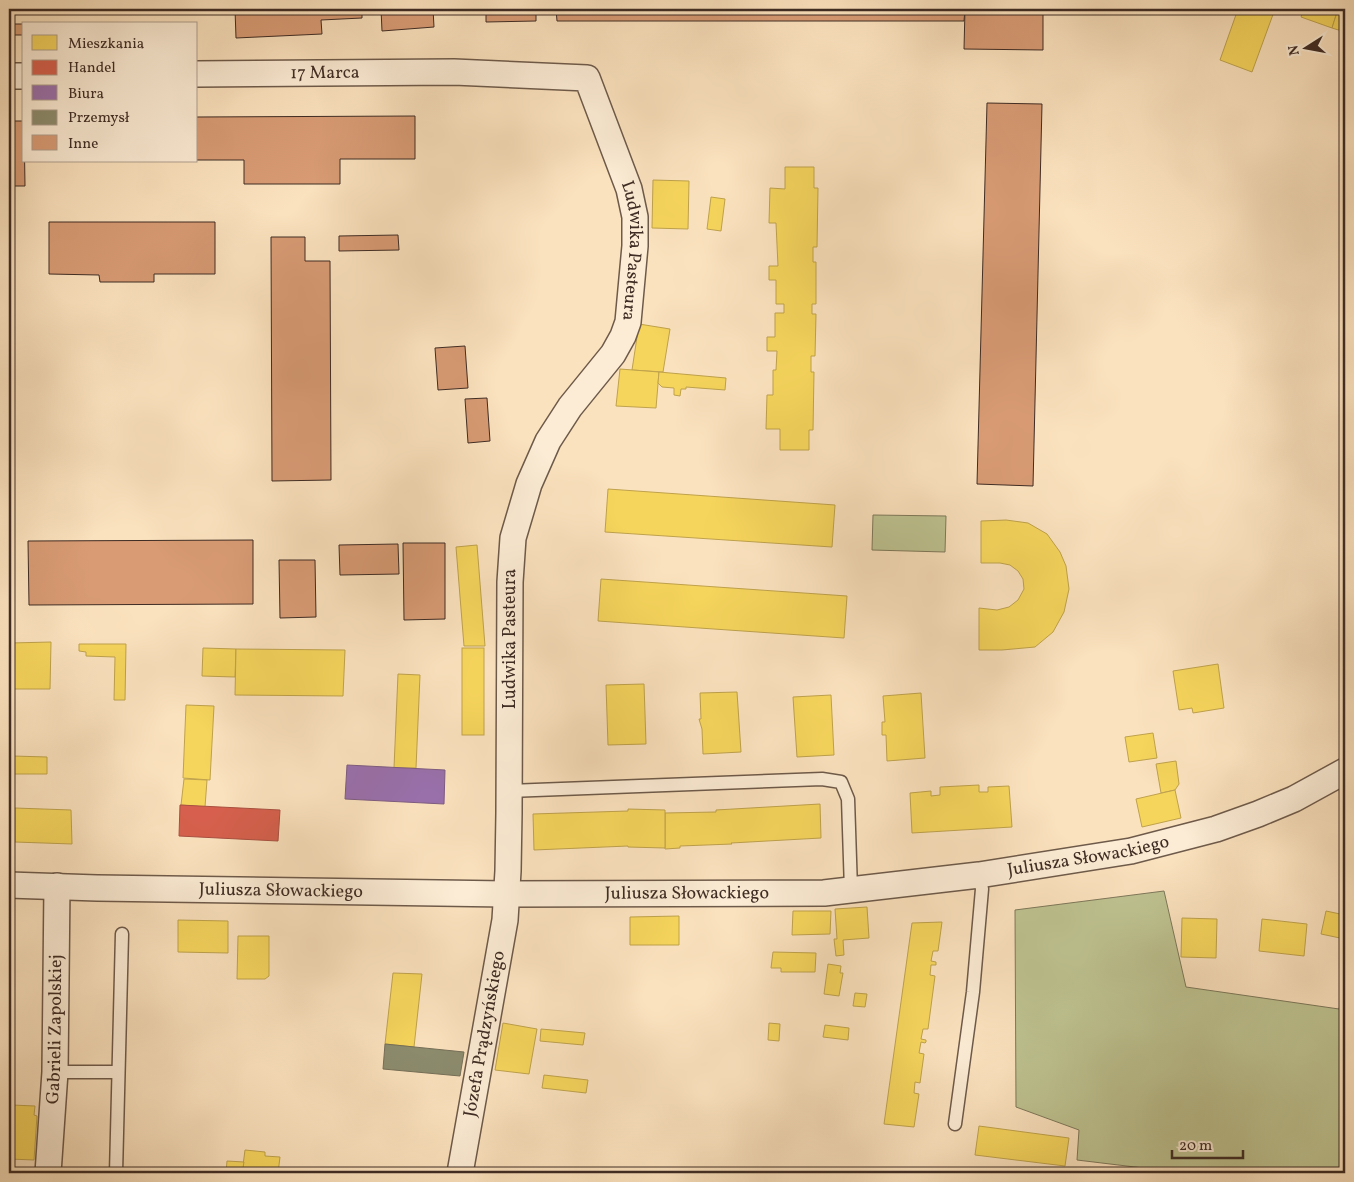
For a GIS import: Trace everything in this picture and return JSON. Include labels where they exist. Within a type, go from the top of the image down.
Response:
[{"type":"street","name":"17 Marca","points":[[198,74],[454,72]]},
{"type":"street","name":"Ludwika Pasteura","points":[[454,72],[588,78],[629,189],[635,217],[636,246],[628,322],[623,336],[613,354],[570,407],[548,441],[528,484],[513,538],[510,582],[509,792],[506,894]]},
{"type":"street","points":[[9,76],[22,76]]},
{"type":"street","name":"Juliusza Słowackiego","points":[[9,885],[506,894],[824,893],[979,875],[1130,851],[1216,829],[1258,814],[1294,799],[1345,771]]},
{"type":"street","name":"Gabrieli Zapolskiej","points":[[48,1173],[55,1072],[57,886]]},
{"type":"street","name":"Józefa Prądzyńskiego","points":[[460,1173],[504,920],[506,894]]},
{"type":"lane","points":[[509,792],[822,779],[841,782],[848,799],[851,890]]},
{"type":"lane","points":[[955,1124],[973,992],[982,890],[979,875]]},
{"type":"lane","points":[[116,1173],[122,934]]},
{"type":"lane","points":[[55,1072],[118,1072]]},
{"type":"green space","points":[[873,515],[946,516],[945,552],[872,550]]},
{"type":"green space","points":[[1164,891],[1186,987],[1339,1009],[1345,983],[1345,1173],[1168,1173],[1168,1171],[1077,1160],[1079,1130],[1016,1107],[1015,910]]},
{"type":"building: Mieszkania","points":[[1238,9],[1275,9],[1252,72],[1220,60]]},
{"type":"building: Mieszkania","points":[[1304,9],[1338,9],[1332,28],[1301,17]]},
{"type":"building: Mieszkania","points":[[1338,9],[1345,9],[1345,32],[1332,28]]},
{"type":"building: Mieszkania","points":[[785,167],[814,167],[814,188],[818,188],[817,247],[813,247],[813,262],[816,262],[816,304],[812,304],[812,314],[816,314],[815,356],[811,356],[811,372],[814,372],[813,430],[809,430],[809,450],[780,450],[780,429],[766,429],[767,395],[773,395],[773,370],[776,370],[777,351],[767,351],[767,337],[775,337],[775,313],[784,313],[784,304],[776,304],[776,280],[769,280],[769,266],[778,266],[776,223],[769,223],[770,188],[785,189]]},
{"type":"building: Mieszkania","points":[[653,180],[689,181],[688,229],[652,228]]},
{"type":"building: Mieszkania","points":[[711,197],[725,199],[721,231],[707,229]]},
{"type":"building: Mieszkania","points":[[639,324],[670,329],[663,372],[632,370]]},
{"type":"building: Mieszkania","points":[[620,369],[659,372],[656,408],[616,406]]},
{"type":"building: Mieszkania","points":[[659,372],[726,378],[725,390],[686,387],[686,389],[681,389],[680,396],[674,395],[674,388],[662,387],[658,383]]},
{"type":"building: Mieszkania","points":[[608,489],[835,505],[832,547],[605,532]]},
{"type":"building: Mieszkania","points":[[1006,520],[1028,523],[1047,534],[1060,552],[1066,566],[1069,589],[1064,612],[1053,632],[1035,647],[979,650],[979,608],[997,610],[1009,607],[1018,600],[1024,589],[1023,579],[1018,571],[1010,565],[981,563],[981,521]]},
{"type":"building: Mieszkania","points":[[477,545],[485,646],[464,646],[456,547]]},
{"type":"building: Mieszkania","points":[[601,579],[847,596],[844,638],[598,621]]},
{"type":"building: Mieszkania","points":[[51,642],[50,689],[12,689],[11,643]]},
{"type":"building: Mieszkania","points":[[79,644],[126,644],[125,700],[114,700],[115,657],[86,656],[86,652],[79,651]]},
{"type":"building: Mieszkania","points":[[203,648],[236,649],[235,677],[202,676]]},
{"type":"building: Mieszkania","points":[[462,648],[484,648],[484,735],[462,735]]},
{"type":"building: Mieszkania","points":[[236,649],[345,650],[343,696],[235,695]]},
{"type":"building: Mieszkania","points":[[1218,664],[1224,708],[1193,713],[1192,708],[1179,710],[1173,671]]},
{"type":"building: Mieszkania","points":[[398,674],[420,675],[416,768],[394,768]]},
{"type":"building: Mieszkania","points":[[644,684],[646,744],[608,745],[606,685]]},
{"type":"building: Mieszkania","points":[[737,692],[741,752],[703,754],[702,729],[699,719],[701,719],[700,693]]},
{"type":"building: Mieszkania","points":[[921,693],[925,758],[887,761],[886,735],[882,735],[882,722],[885,722],[883,696]]},
{"type":"building: Mieszkania","points":[[831,695],[834,755],[797,757],[793,697]]},
{"type":"building: Mieszkania","points":[[186,705],[214,706],[210,780],[183,778]]},
{"type":"building: Mieszkania","points":[[1153,733],[1157,758],[1129,762],[1125,737]]},
{"type":"building: Mieszkania","points":[[13,756],[47,757],[47,774],[14,774]]},
{"type":"building: Mieszkania","points":[[1176,761],[1179,784],[1175,790],[1161,793],[1156,764]]},
{"type":"building: Mieszkania","points":[[184,779],[207,780],[205,807],[181,805]]},
{"type":"building: Mieszkania","points":[[979,785],[979,792],[988,792],[988,787],[1009,786],[1012,827],[912,833],[910,793],[931,791],[931,796],[940,795],[940,787]]},
{"type":"building: Mieszkania","points":[[1175,790],[1181,818],[1142,827],[1136,799]]},
{"type":"building: Mieszkania","points":[[820,804],[821,838],[680,846],[680,848],[665,849],[665,813],[716,812],[716,810]]},
{"type":"building: Mieszkania","points":[[15,808],[71,810],[72,844],[15,842]]},
{"type":"building: Mieszkania","points":[[628,809],[665,810],[665,848],[628,846],[534,850],[533,814],[628,811]]},
{"type":"building: Mieszkania","points":[[867,907],[869,938],[843,940],[844,955],[836,956],[834,939],[837,939],[835,909]]},
{"type":"building: Mieszkania","points":[[793,911],[831,911],[830,934],[792,935]]},
{"type":"building: Mieszkania","points":[[1326,911],[1345,915],[1340,938],[1321,934]]},
{"type":"building: Mieszkania","points":[[679,916],[679,945],[630,945],[630,917]]},
{"type":"building: Mieszkania","points":[[1182,918],[1217,919],[1216,958],[1181,957]]},
{"type":"building: Mieszkania","points":[[1262,919],[1307,924],[1304,956],[1259,951]]},
{"type":"building: Mieszkania","points":[[178,920],[228,921],[228,953],[178,952]]},
{"type":"building: Mieszkania","points":[[942,922],[938,951],[933,951],[931,961],[936,962],[936,965],[931,965],[930,975],[935,976],[928,1029],[923,1029],[921,1039],[926,1040],[926,1042],[921,1042],[919,1053],[924,1054],[920,1083],[915,1082],[914,1093],[919,1094],[914,1127],[884,1124],[912,923]]},
{"type":"building: Mieszkania","points":[[238,936],[269,936],[269,976],[265,979],[237,979]]},
{"type":"building: Mieszkania","points":[[773,952],[816,953],[815,972],[781,972],[781,968],[771,968]]},
{"type":"building: Mieszkania","points":[[828,964],[841,966],[840,973],[843,973],[839,996],[824,994]]},
{"type":"building: Mieszkania","points":[[393,973],[422,974],[414,1047],[385,1044]]},
{"type":"building: Mieszkania","points":[[855,993],[867,994],[865,1007],[853,1006]]},
{"type":"building: Mieszkania","points":[[503,1023],[537,1029],[529,1074],[495,1070]]},
{"type":"building: Mieszkania","points":[[769,1023],[780,1024],[779,1041],[768,1040]]},
{"type":"building: Mieszkania","points":[[825,1025],[849,1028],[848,1040],[823,1037]]},
{"type":"building: Mieszkania","points":[[541,1029],[585,1033],[583,1045],[540,1041]]},
{"type":"building: Mieszkania","points":[[544,1075],[588,1080],[586,1093],[542,1088]]},
{"type":"building: Mieszkania","points":[[12,1105],[35,1106],[34,1115],[37,1116],[34,1160],[9,1159],[9,1112],[12,1113]]},
{"type":"building: Mieszkania","points":[[979,1126],[1069,1138],[1065,1166],[975,1155]]},
{"type":"building: Mieszkania","points":[[245,1150],[265,1152],[265,1156],[280,1157],[278,1173],[242,1173]]},
{"type":"building: Mieszkania","points":[[227,1161],[244,1162],[242,1173],[226,1173]]},
{"type":"building: Handel","points":[[180,805],[280,810],[278,841],[179,836]]},
{"type":"building: Biura","points":[[347,765],[445,770],[444,804],[345,799]]},
{"type":"building: Przemysł","points":[[385,1044],[464,1052],[460,1076],[383,1069]]},
{"type":"building: Inne","points":[[235,9],[362,9],[362,18],[321,20],[322,34],[236,38]]},
{"type":"building: Inne","points":[[381,9],[433,9],[434,27],[382,31]]},
{"type":"building: Inne","points":[[486,9],[536,9],[536,21],[486,22]]},
{"type":"building: Inne","points":[[556,9],[965,9],[964,21],[557,21]]},
{"type":"building: Inne","points":[[965,9],[1043,9],[1043,50],[964,49]]},
{"type":"building: Inne","points":[[9,24],[22,24],[22,35],[9,35]]},
{"type":"building: Inne","points":[[987,103],[1042,104],[1033,486],[977,484]]},
{"type":"building: Inne","points":[[415,116],[415,159],[340,159],[340,184],[244,184],[244,160],[198,160],[198,117]]},
{"type":"building: Inne","points":[[9,121],[22,121],[22,162],[25,162],[25,186],[9,186]]},
{"type":"building: Inne","points":[[49,222],[215,222],[215,274],[154,274],[154,282],[100,282],[99,275],[49,274]]},
{"type":"building: Inne","points":[[398,235],[399,250],[339,251],[339,236]]},
{"type":"building: Inne","points":[[271,237],[305,237],[305,261],[330,261],[331,480],[272,481]]},
{"type":"building: Inne","points":[[465,346],[468,388],[438,390],[435,348]]},
{"type":"building: Inne","points":[[487,398],[490,441],[468,443],[465,399]]},
{"type":"building: Inne","points":[[253,540],[253,604],[29,605],[28,541]]},
{"type":"building: Inne","points":[[403,543],[445,543],[445,619],[404,620]]},
{"type":"building: Inne","points":[[398,544],[399,574],[340,575],[339,545]]},
{"type":"building: Inne","points":[[279,560],[315,560],[316,617],[280,618]]}]
